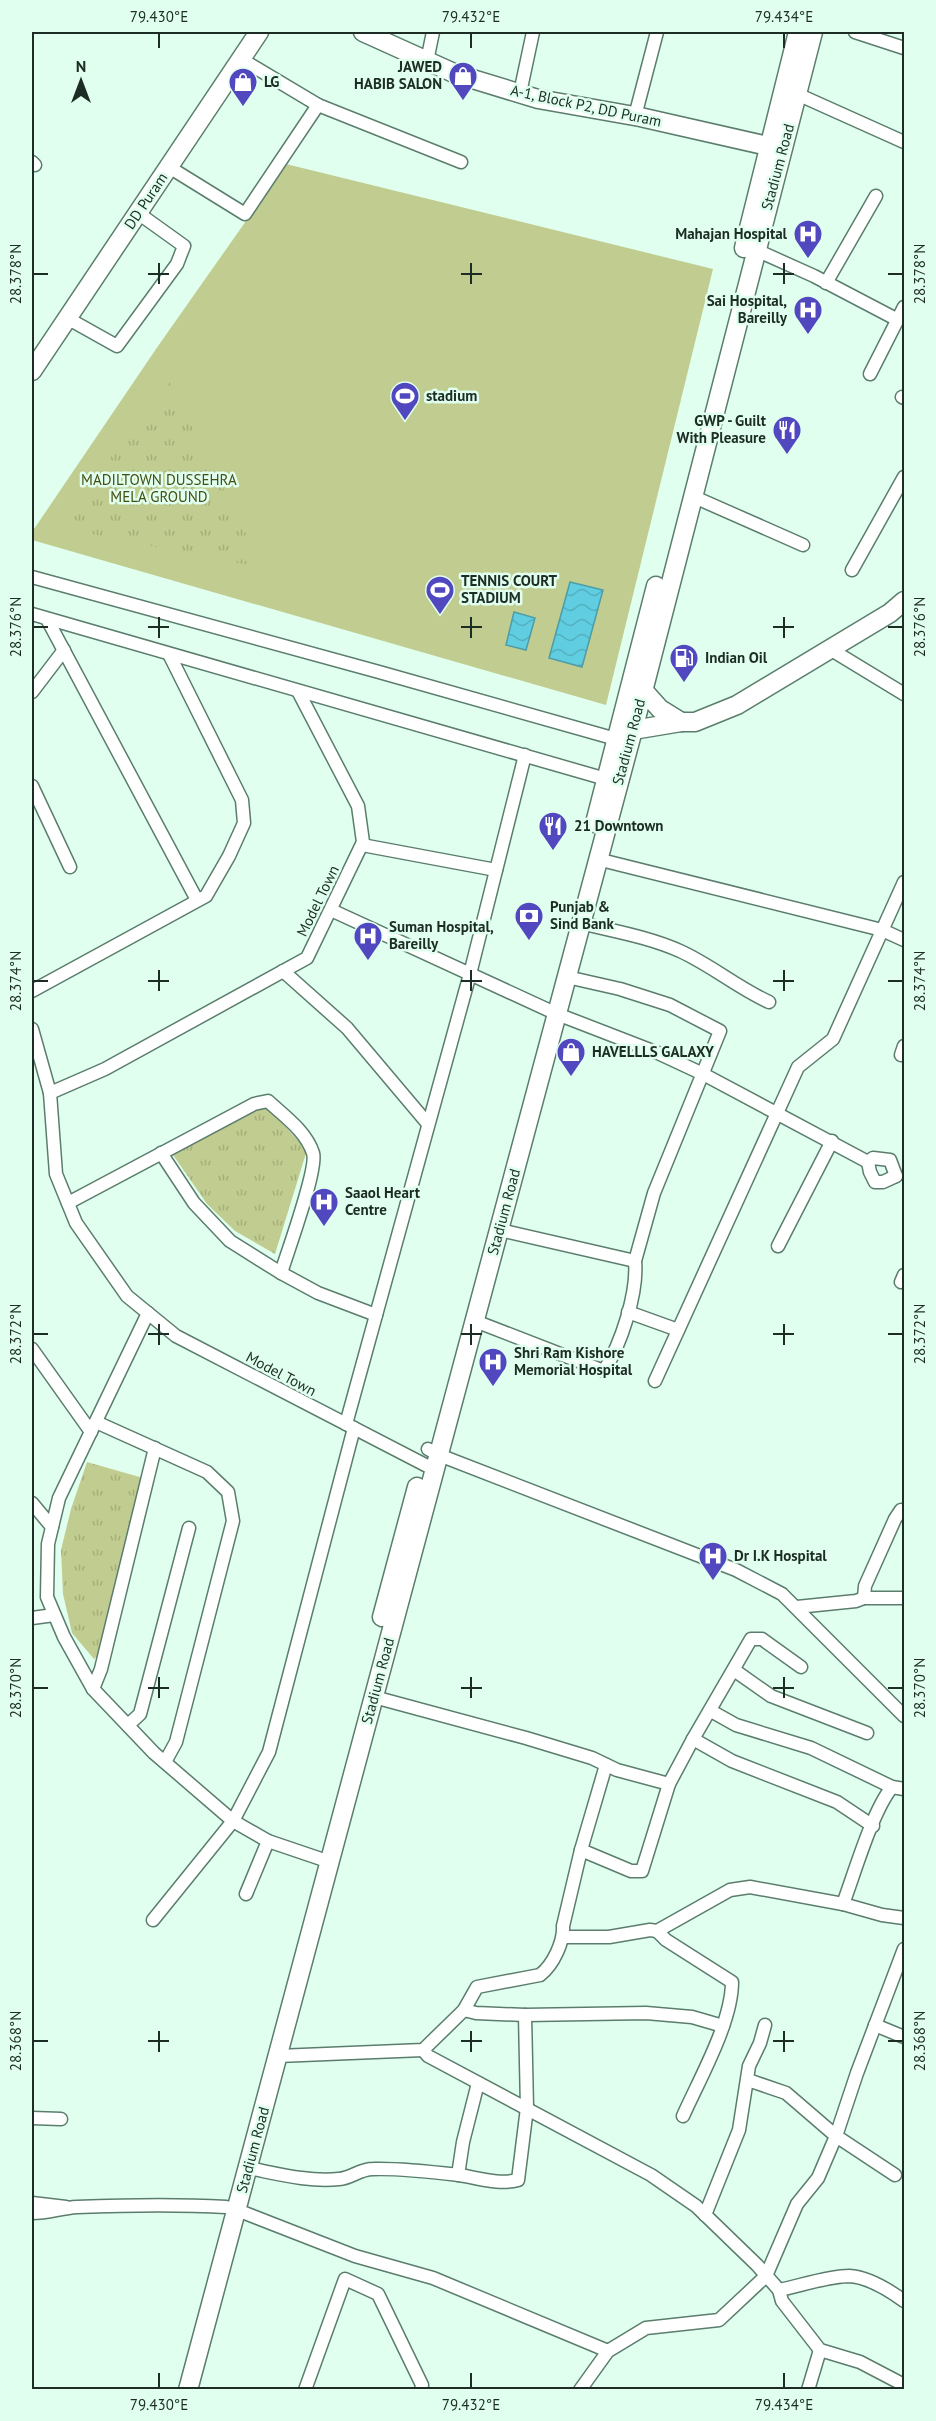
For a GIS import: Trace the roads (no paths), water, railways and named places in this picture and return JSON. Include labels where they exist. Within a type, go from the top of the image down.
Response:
[{"type":"main road","name":"DD Puram","points":[[32,371],[259,32]]},
{"type":"main road","name":"A-1, Block P2, DD Puram","points":[[363,32],[396,39],[427,61],[456,74],[538,99],[635,116],[776,148]]},
{"type":"main road","name":"Stadium Road","points":[[636,689],[692,496],[756,249],[798,32]]},
{"type":"main road","name":"Stadium Road","points":[[188,2390],[232,2208],[431,1460],[552,1012],[567,977],[597,860],[636,689],[776,148],[797,94],[813,32]]},
{"type":"main road","points":[[625,734],[681,722],[695,722],[737,705],[890,613],[904,601]]},
{"type":"main road","points":[[636,689],[660,709],[681,722]]},
{"type":"main road","name":"Stadium Road","points":[[175,2390],[232,2208],[248,2168],[278,2056],[324,1861],[374,1697],[431,1460],[475,1321],[500,1230],[606,779],[625,734]]},
{"type":"street","points":[[427,61],[433,32]]},
{"type":"street","points":[[520,93],[533,32]]},
{"type":"street","points":[[635,116],[657,32]]},
{"type":"street","points":[[855,32],[904,48]]},
{"type":"street","points":[[241,59],[318,105],[461,162]]},
{"type":"street","points":[[797,94],[904,142]]},
{"type":"street","points":[[169,167],[245,214],[318,105]]},
{"type":"street","points":[[826,283],[876,196]]},
{"type":"street","points":[[67,318],[117,346],[177,264],[184,246],[138,213]]},
{"type":"street","points":[[756,249],[898,320]]},
{"type":"street","points":[[870,374],[904,308]]},
{"type":"street","points":[[852,570],[904,477]]},
{"type":"street","points":[[692,496],[803,545]]},
{"type":"street","points":[[32,577],[625,734]]},
{"type":"street","points":[[32,615],[606,779]]},
{"type":"street","points":[[47,619],[197,900]]},
{"type":"street","points":[[830,649],[904,694]]},
{"type":"street","points":[[32,692],[64,650]]},
{"type":"street","points":[[32,991],[206,896],[244,823],[242,800],[169,654]]},
{"type":"street","name":"Model Town","points":[[50,1093],[105,1069],[307,958],[362,845],[362,824],[358,806],[298,691]]},
{"type":"street","points":[[153,1920],[233,1821],[269,1752],[376,1315],[470,974],[525,755]]},
{"type":"street","points":[[32,786],[70,867]]},
{"type":"street","points":[[362,845],[496,870]]},
{"type":"street","points":[[597,860],[882,930],[904,940]]},
{"type":"street","points":[[655,1381],[798,1067],[833,1039],[904,882]]},
{"type":"street","points":[[332,910],[552,1012],[658,1053],[703,1074],[868,1162],[874,1182],[900,1179],[891,1160],[873,1158],[868,1162]]},
{"type":"street","points":[[581,923],[681,951],[745,991],[769,1002]]},
{"type":"street","points":[[283,971],[347,1028],[428,1124]]},
{"type":"street","points":[[475,1321],[604,1371],[612,1358],[628,1312],[636,1269],[635,1261],[654,1193],[720,1031],[670,1005],[620,989],[567,977]]},
{"type":"street","name":"Model Town","points":[[32,1029],[50,1093],[56,1174],[76,1223],[127,1296],[176,1336],[350,1426],[431,1460],[736,1570],[782,1593],[904,1716]]},
{"type":"street","points":[[68,1203],[254,1104],[268,1101],[301,1131],[314,1155],[310,1178],[281,1273]]},
{"type":"street","points":[[778,1246],[832,1141]]},
{"type":"street","points":[[161,1153],[194,1203],[230,1241],[318,1293],[376,1315]]},
{"type":"street","points":[[500,1230],[635,1261]]},
{"type":"street","points":[[628,1312],[678,1330]]},
{"type":"street","points":[[148,1313],[59,1498],[48,1544],[47,1597],[93,1689],[165,1762],[233,1821],[268,1842],[324,1861]]},
{"type":"street","points":[[32,1349],[93,1427],[155,1448],[207,1472],[228,1492],[233,1521],[176,1742],[165,1762]]},
{"type":"street","points":[[93,1689],[101,1669],[155,1448]]},
{"type":"street","points":[[32,1503],[52,1527]]},
{"type":"street","points":[[864,1598],[865,1586],[895,1519],[902,1510],[904,1512]]},
{"type":"street","points":[[128,1725],[140,1714],[189,1528]]},
{"type":"street","points":[[796,1607],[856,1601],[864,1598],[904,1598]]},
{"type":"street","points":[[32,1617],[54,1615]]},
{"type":"street","points":[[581,1850],[630,1871],[642,1871],[669,1784],[751,1640],[762,1640],[801,1667]]},
{"type":"street","points":[[734,1670],[771,1696],[867,1733]]},
{"type":"street","points":[[374,1697],[526,1738],[592,1758],[617,1770],[669,1784]]},
{"type":"street","points":[[711,1710],[736,1725],[811,1748],[898,1788]]},
{"type":"street","points":[[693,1739],[732,1761],[837,1802],[873,1826]]},
{"type":"street","points":[[278,2056],[423,2050],[464,2010],[477,1987],[540,1975],[547,1970],[563,1937],[563,1926],[581,1850],[606,1765]]},
{"type":"street","points":[[843,1904],[886,1795],[898,1788]]},
{"type":"street","points":[[246,1894],[268,1842]]},
{"type":"street","points":[[657,1931],[730,1890],[750,1887],[904,1918]]},
{"type":"street","points":[[563,1937],[609,1936],[657,1931],[666,1940],[732,1982],[732,1994],[723,2026],[683,2116]]},
{"type":"street","points":[[580,2390],[608,2351],[646,2328],[719,2320],[766,2276],[796,2204],[818,2178],[836,2136],[875,2025],[902,1965],[904,1949]]},
{"type":"street","points":[[464,2010],[476,2013],[525,2015],[646,2013],[692,2017],[723,2026]]},
{"type":"street","points":[[248,2168],[309,2180],[343,2179],[353,2176],[358,2171],[372,2168],[458,2175],[508,2183],[518,2180],[526,2108],[525,2015]]},
{"type":"street","points":[[705,2215],[739,2130],[749,2066],[760,2043],[765,2025]]},
{"type":"street","points":[[875,2025],[904,2037]]},
{"type":"street","points":[[423,2050],[428,2056],[651,2175],[696,2206],[779,2290],[782,2301],[820,2350],[860,2362],[904,2385]]},
{"type":"street","points":[[748,2080],[786,2093],[836,2136],[895,2175]]},
{"type":"street","points":[[458,2175],[463,2142],[478,2083]]},
{"type":"street","points":[[32,2118],[61,2119]]},
{"type":"street","points":[[32,2203],[69,2208],[174,2204],[232,2208],[355,2256],[433,2278],[608,2351]]},
{"type":"street","points":[[32,2213],[51,2213],[69,2208]]},
{"type":"street","points":[[779,2290],[847,2276],[860,2278],[888,2290],[904,2301]]},
{"type":"street","points":[[305,2390],[345,2279],[378,2294],[422,2385],[421,2390]]},
{"type":"street","points":[[808,2390],[820,2350]]},
{"type":"water","points":[[570,582],[603,590],[582,667],[549,658]]},
{"type":"water","points":[[514,612],[535,618],[526,650],[506,645]]},
{"type":"place","name":"JAWED HABIB SALON","points":[[463,102]]},
{"type":"place","name":"LG","points":[[243,108]]},
{"type":"place","name":"Mahajan Hospital","points":[[808,260]]},
{"type":"place","name":"Sai Hospital, Bareilly","points":[[808,336]]},
{"type":"place","name":"stadium","points":[[405,422]]},
{"type":"place","name":"GWP - Guilt With Pleasure","points":[[787,456]]},
{"type":"place","name":"TENNIS COURT STADIUM","points":[[440,616]]},
{"type":"place","name":"Indian Oil","points":[[684,684]]},
{"type":"place","name":"21 Downtown","points":[[553,852]]},
{"type":"place","name":"Punjab & Sind Bank","points":[[529,942]]},
{"type":"place","name":"Suman Hospital, Bareilly","points":[[368,962]]},
{"type":"place","name":"HAVELLLS GALAXY","points":[[571,1078]]},
{"type":"place","name":"Saaol Heart Centre","points":[[324,1228]]},
{"type":"place","name":"Shri Ram Kishore Memorial Hospital","points":[[493,1388]]},
{"type":"place","name":"Dr I.K Hospital","points":[[713,1582]]},
{"type":"park label","name":"MADILTOWN DUSSEHRA MELA GROUND","points":[[159,488]]}]
